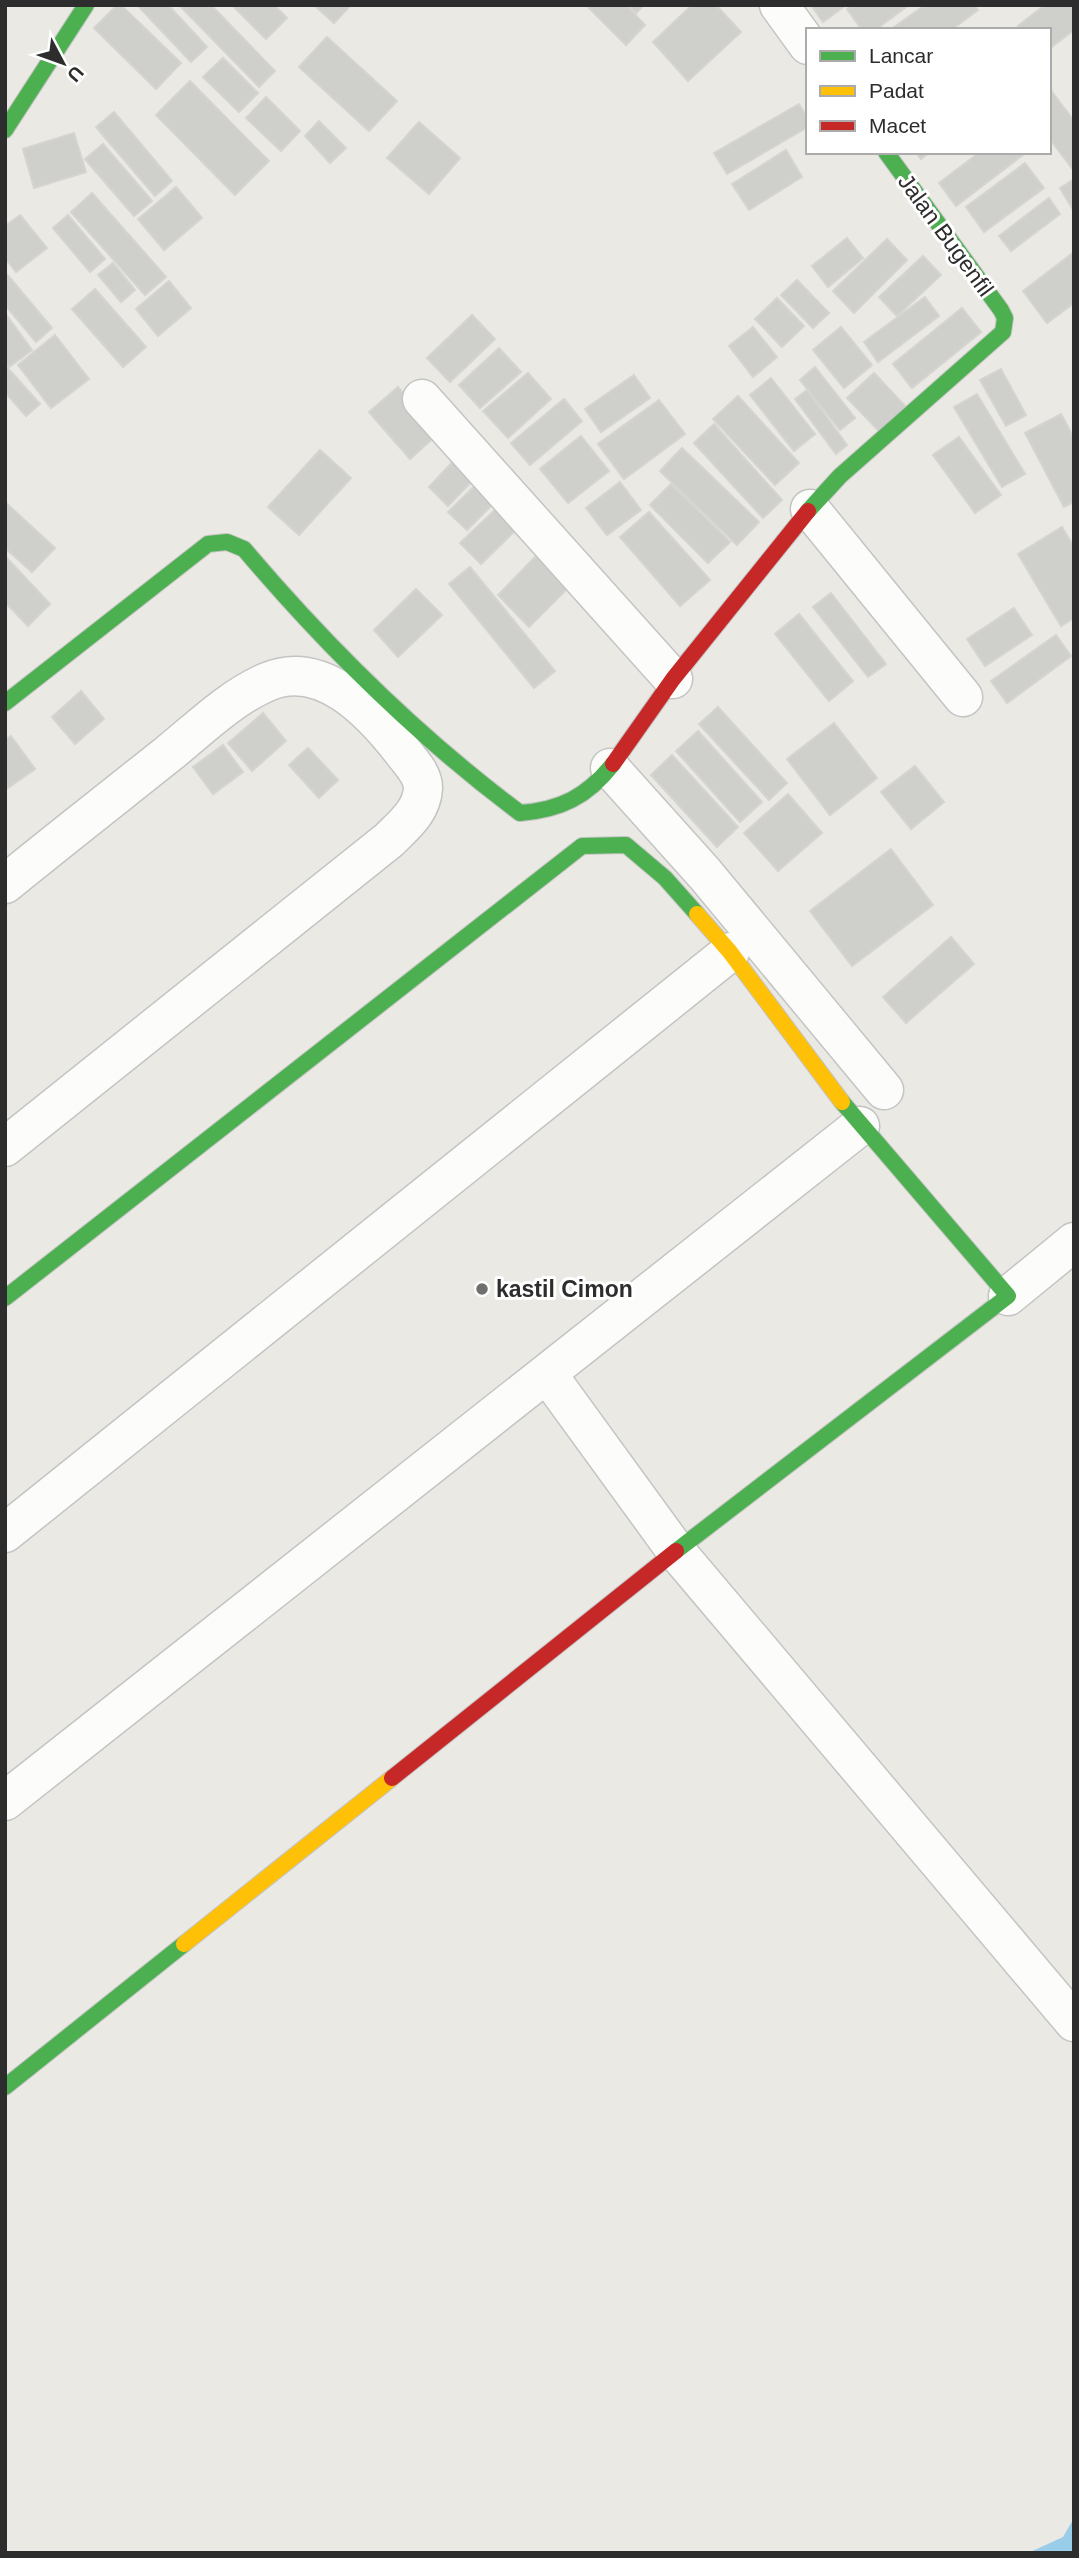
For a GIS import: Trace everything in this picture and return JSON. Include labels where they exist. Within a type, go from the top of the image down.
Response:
[{"type":"street","points":[[5,130],[86,5]]},
{"type":"street","points":[[779,5],[806,42]]},
{"type":"street","name":"Jalan Bugenfil","points":[[810,509],[840,476],[1001,334],[1005,318],[887,154]]},
{"type":"street","points":[[422,398],[673,679]]},
{"type":"street","points":[[5,703],[208,544],[226,542],[244,549],[351,665],[451,759],[520,813],[549,811],[586,793],[610,768],[673,679],[810,509],[963,697]]},
{"type":"street","points":[[5,884],[225,708],[267,682],[291,675],[329,684],[362,706],[391,736],[422,778],[421,802],[416,812],[389,840],[5,1147]]},
{"type":"street","points":[[610,768],[705,874],[884,1090]]},
{"type":"street","points":[[5,1298],[582,846],[607,843],[626,845],[666,878],[730,952],[860,1126],[1008,1296]]},
{"type":"street","points":[[5,1533],[730,952]]},
{"type":"street","points":[[5,1801],[548,1375],[860,1126]]},
{"type":"street","points":[[5,2087],[676,1551],[1008,1296],[1074,1241]]},
{"type":"street","points":[[548,1375],[676,1551],[1074,2022]]},
{"type":"water","points":[[1074,2518],[1074,2553],[1028,2553],[1063,2537]]},
{"type":"building","points":[[117,5],[121,5],[181,63],[156,89],[94,28]]},
{"type":"building","points":[[168,5],[207,47],[191,62],[138,6]]},
{"type":"building","points":[[179,5],[211,5],[275,71],[259,87]]},
{"type":"building","points":[[232,5],[274,5],[287,18],[266,39]]},
{"type":"building","points":[[314,5],[351,5],[334,23]]},
{"type":"building","points":[[586,5],[626,5],[645,25],[626,45]]},
{"type":"building","points":[[629,5],[644,5],[636,13]]},
{"type":"building","points":[[692,5],[716,5],[741,32],[688,81],[653,42]]},
{"type":"building","points":[[811,5],[846,5],[823,22]]},
{"type":"building","points":[[852,5],[909,5],[878,28],[861,28],[847,9]]},
{"type":"building","points":[[925,5],[974,5],[978,10],[954,28],[893,28]]},
{"type":"building","points":[[1045,5],[1074,5],[1074,30],[1051,47],[1051,28],[1018,26]]},
{"type":"building","points":[[327,37],[397,101],[369,131],[299,67]]},
{"type":"building","points":[[223,58],[258,93],[239,112],[203,77]]},
{"type":"building","points":[[190,81],[269,161],[235,195],[156,115]]},
{"type":"building","points":[[1051,90],[1074,121],[1074,171],[1051,141]]},
{"type":"building","points":[[266,97],[300,131],[281,151],[246,118]]},
{"type":"building","points":[[799,104],[806,116],[806,128],[727,174],[714,153]]},
{"type":"building","points":[[114,112],[172,181],[155,196],[96,127]]},
{"type":"building","points":[[319,121],[346,148],[330,163],[305,136]]},
{"type":"building","points":[[419,122],[460,158],[429,194],[387,158]]},
{"type":"building","points":[[74,133],[86,172],[34,188],[23,149]]},
{"type":"building","points":[[103,144],[152,201],[134,216],[85,159]]},
{"type":"building","points":[[786,150],[802,177],[749,210],[732,184]]},
{"type":"building","points":[[977,154],[1024,154],[956,206],[939,183]]},
{"type":"building","points":[[1025,163],[1044,188],[984,232],[966,207]]},
{"type":"building","points":[[1074,179],[1074,209],[1073,210],[1060,188]]},
{"type":"building","points":[[176,187],[202,218],[164,250],[138,219]]},
{"type":"building","points":[[92,193],[166,277],[145,295],[71,212]]},
{"type":"building","points":[[1049,198],[1060,214],[1011,251],[999,236]]},
{"type":"building","points":[[20,215],[47,248],[16,272],[5,258],[5,226]]},
{"type":"building","points":[[68,215],[105,259],[90,272],[53,228]]},
{"type":"building","points":[[847,238],[863,258],[828,287],[812,266]]},
{"type":"building","points":[[887,239],[907,260],[854,313],[833,291]]},
{"type":"building","points":[[1074,252],[1074,303],[1047,323],[1023,291]]},
{"type":"building","points":[[923,256],[941,275],[897,316],[879,297]]},
{"type":"building","points":[[113,263],[135,290],[121,302],[98,275]]},
{"type":"building","points":[[5,272],[52,328],[36,342],[5,305]]},
{"type":"building","points":[[797,280],[829,313],[813,328],[781,295]]},
{"type":"building","points":[[169,281],[191,308],[158,336],[136,309]]},
{"type":"building","points":[[95,289],[146,347],[123,367],[72,309]]},
{"type":"building","points":[[925,297],[939,316],[878,362],[864,342]]},
{"type":"building","points":[[777,298],[804,326],[782,347],[755,319]]},
{"type":"building","points":[[962,308],[981,332],[912,388],[893,364]]},
{"type":"building","points":[[5,313],[32,350],[9,367],[5,361]]},
{"type":"building","points":[[472,315],[495,339],[450,382],[427,358]]},
{"type":"building","points":[[753,327],[777,357],[753,377],[729,346]]},
{"type":"building","points":[[841,327],[872,365],[844,388],[813,350]]},
{"type":"building","points":[[55,335],[89,379],[51,408],[18,365]]},
{"type":"building","points":[[499,348],[521,372],[480,408],[459,385]]},
{"type":"building","points":[[5,365],[40,404],[26,416],[5,392]]},
{"type":"building","points":[[815,367],[855,418],[840,430],[800,380]]},
{"type":"building","points":[[1001,369],[1026,415],[1006,426],[980,380]]},
{"type":"building","points":[[528,373],[551,399],[508,438],[483,411]]},
{"type":"building","points":[[874,373],[907,408],[881,433],[847,398]]},
{"type":"building","points":[[634,375],[650,398],[601,432],[585,409]]},
{"type":"building","points":[[771,378],[815,434],[794,451],[750,395]]},
{"type":"building","points":[[398,387],[438,434],[410,459],[369,412]]},
{"type":"building","points":[[807,390],[847,445],[836,454],[795,399]]},
{"type":"building","points":[[977,394],[1025,474],[1002,487],[954,407]]},
{"type":"building","points":[[738,396],[799,463],[775,485],[713,419]]},
{"type":"building","points":[[564,399],[582,421],[530,465],[511,443]]},
{"type":"building","points":[[659,400],[685,434],[624,479],[598,444]]},
{"type":"building","points":[[1061,414],[1074,438],[1074,502],[1064,507],[1025,433]]},
{"type":"building","points":[[714,424],[782,500],[763,518],[694,443]]},
{"type":"building","points":[[581,436],[609,471],[568,503],[540,469]]},
{"type":"building","points":[[959,437],[1001,495],[975,513],[933,455]]},
{"type":"building","points":[[682,448],[759,522],[737,545],[660,471]]},
{"type":"building","points":[[320,450],[351,478],[299,535],[268,507]]},
{"type":"building","points":[[459,455],[479,474],[448,506],[429,487]]},
{"type":"building","points":[[483,478],[501,496],[467,530],[448,512]]},
{"type":"building","points":[[620,482],[641,510],[607,535],[586,508]]},
{"type":"building","points":[[671,484],[730,542],[708,563],[650,505]]},
{"type":"building","points":[[5,502],[55,548],[32,572],[5,548]]},
{"type":"building","points":[[498,507],[518,528],[481,564],[460,543]]},
{"type":"building","points":[[649,512],[710,580],[680,606],[620,537]]},
{"type":"building","points":[[1062,527],[1074,547],[1074,618],[1061,626],[1018,554]]},
{"type":"building","points":[[5,556],[50,604],[28,626],[5,602]]},
{"type":"building","points":[[536,556],[568,588],[529,627],[498,595]]},
{"type":"building","points":[[470,567],[555,671],[534,688],[449,584]]},
{"type":"building","points":[[416,589],[442,615],[398,657],[374,630]]},
{"type":"building","points":[[831,593],[886,664],[868,677],[813,607]]},
{"type":"building","points":[[1014,608],[1032,635],[985,666],[967,639]]},
{"type":"building","points":[[799,614],[853,681],[829,701],[775,634]]},
{"type":"building","points":[[1056,635],[1071,656],[1007,703],[991,681]]},
{"type":"building","points":[[81,691],[104,719],[75,744],[52,717]]},
{"type":"building","points":[[718,707],[787,783],[769,800],[699,724]]},
{"type":"building","points":[[263,713],[286,741],[252,771],[228,743]]},
{"type":"building","points":[[834,723],[877,778],[830,815],[787,759]]},
{"type":"building","points":[[698,731],[762,802],[740,822],[676,751]]},
{"type":"building","points":[[11,736],[35,769],[5,790],[5,740]]},
{"type":"building","points":[[223,745],[243,772],[213,794],[193,767]]},
{"type":"building","points":[[308,748],[338,780],[319,798],[289,765]]},
{"type":"building","points":[[672,755],[738,827],[717,847],[651,775]]},
{"type":"building","points":[[915,766],[944,802],[911,829],[881,792]]},
{"type":"building","points":[[788,794],[822,833],[778,871],[744,833]]},
{"type":"building","points":[[891,849],[933,905],[852,966],[810,911]]},
{"type":"building","points":[[951,937],[974,964],[906,1023],[883,997]]},
{"type":"traffic: fast","points":[[5,130],[86,5]]},
{"type":"traffic: fast","points":[[808,511],[840,476],[1003,332],[1005,318],[1001,310],[887,154]]},
{"type":"traffic: fast","points":[[5,703],[208,544],[227,542],[244,549],[374,689],[445,753],[520,813],[548,809],[572,800],[593,785],[613,764]]},
{"type":"traffic: fast","points":[[5,1298],[582,846],[626,845],[665,878],[697,914]]},
{"type":"traffic: fast","points":[[676,1551],[1008,1296],[842,1102]]},
{"type":"traffic: fast","points":[[5,2087],[184,1944]]},
{"type":"traffic: slow","points":[[697,914],[730,952],[842,1102]]},
{"type":"traffic: slow","points":[[184,1944],[392,1778]]},
{"type":"traffic: jam","points":[[613,764],[673,679],[808,511]]},
{"type":"traffic: jam","points":[[392,1778],[676,1551]]},
{"type":"place","name":"kastil Cimon","points":[[482,1289]]}]
